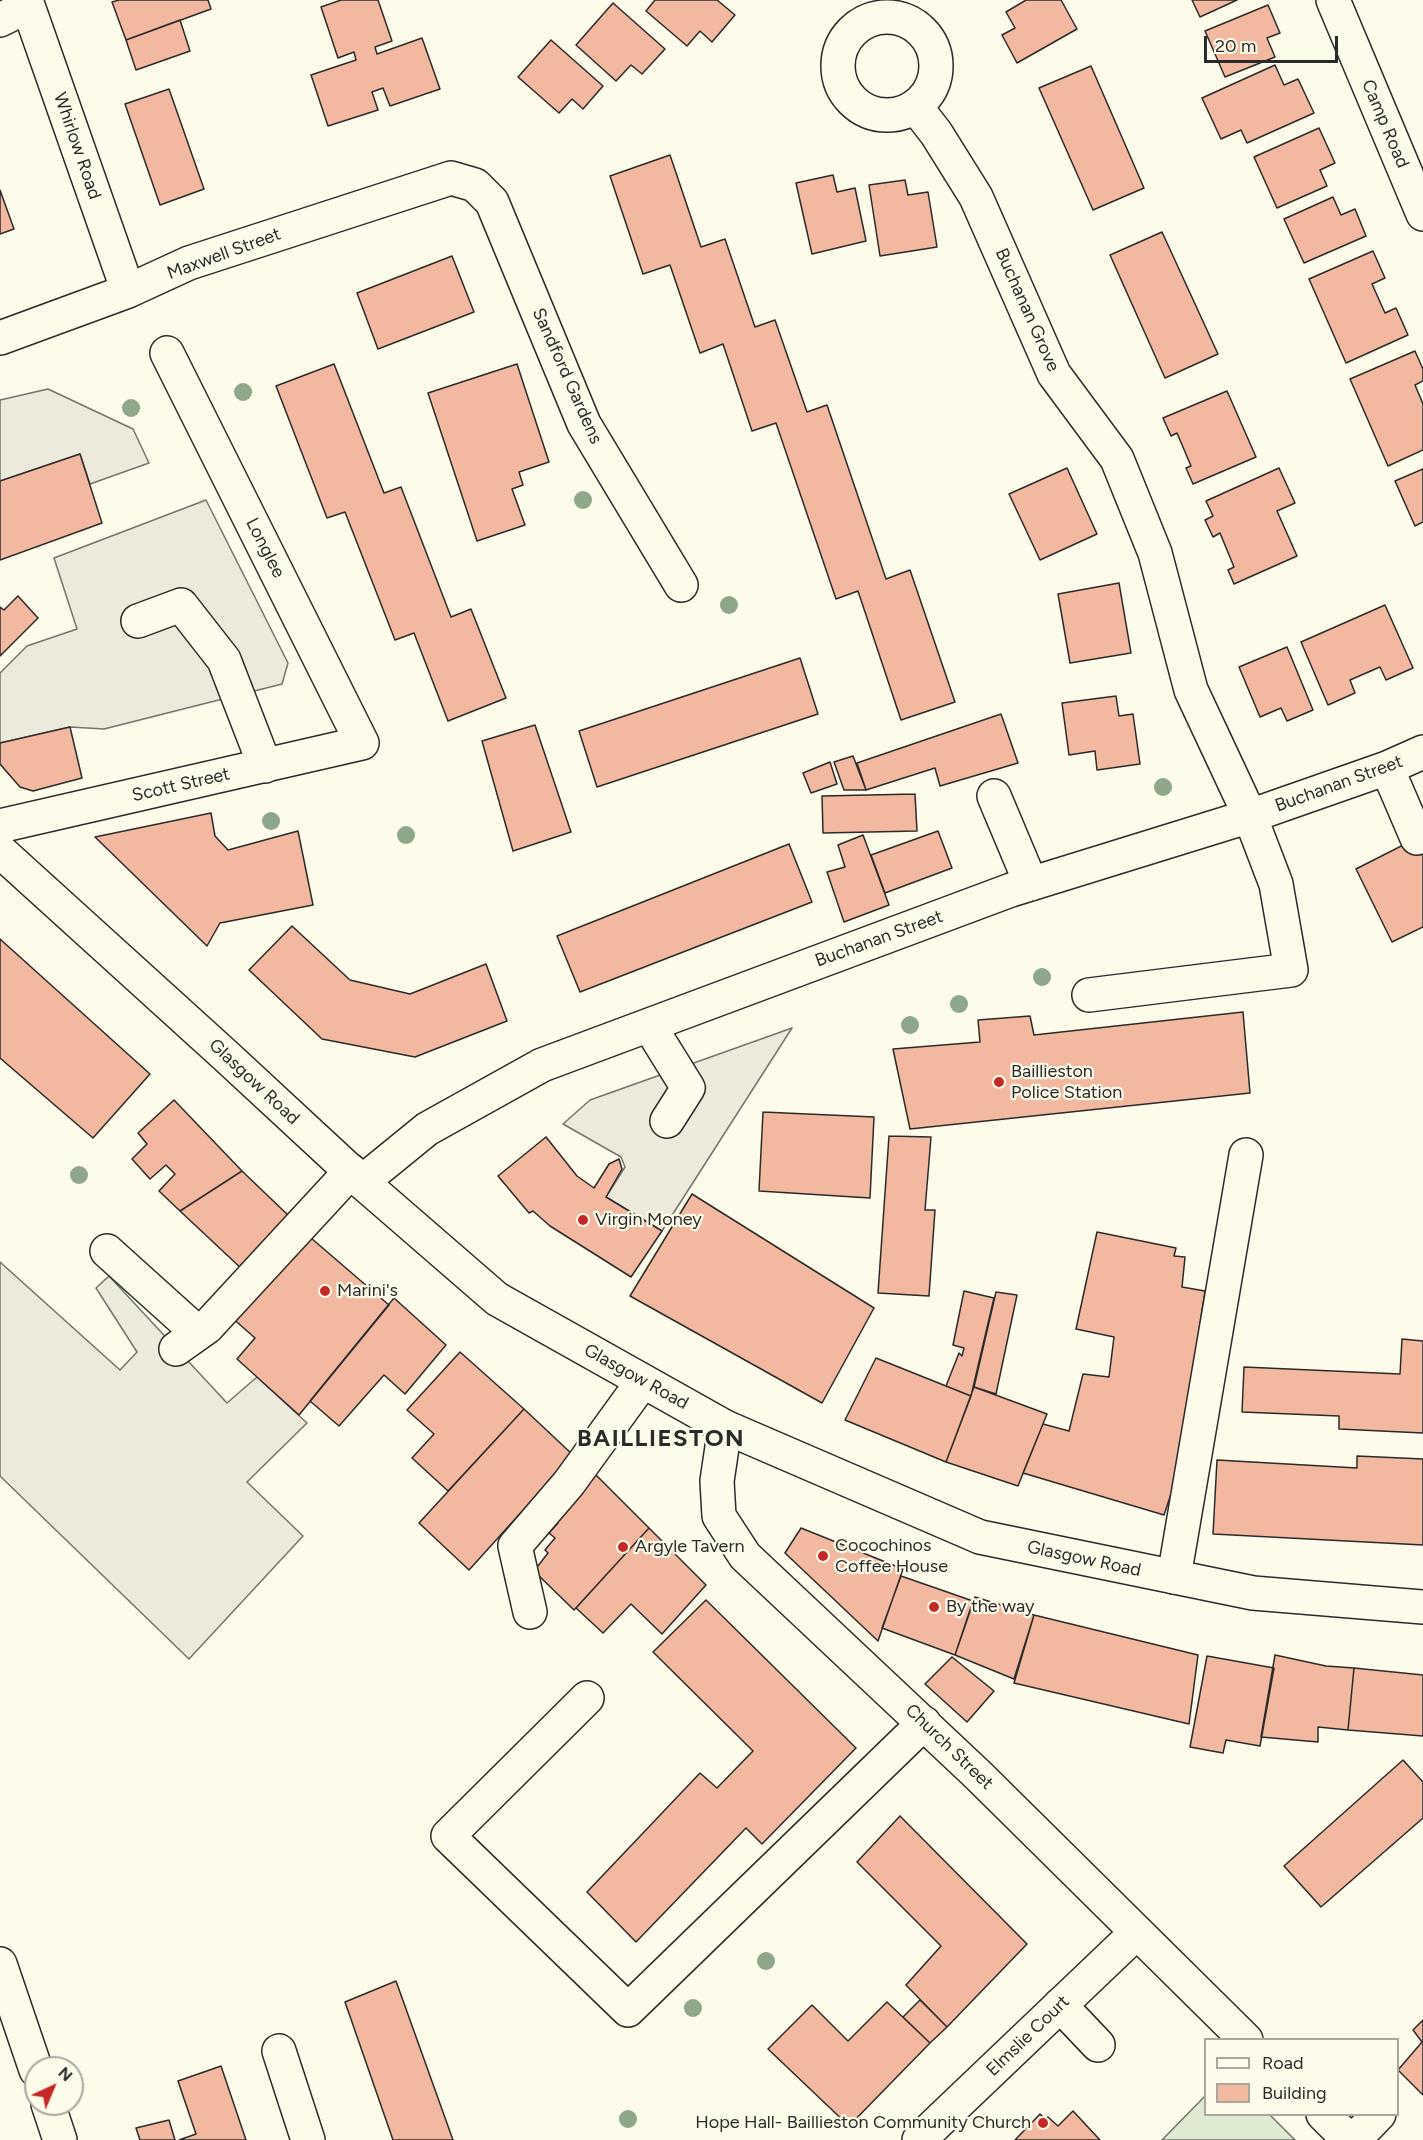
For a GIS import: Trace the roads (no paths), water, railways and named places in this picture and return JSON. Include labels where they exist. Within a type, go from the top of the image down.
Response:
[{"type":"street","name":"Camp Road","points":[[1333,0],[1423,214]]},
{"type":"street","name":"Whirlow Road","points":[[18,9],[128,291]]},
{"type":"street","name":"Buchanan Grove","points":[[915,106],[936,133],[976,197],[1054,374],[1117,459],[1155,554],[1191,690],[1250,816],[1276,884],[1291,970],[1089,995]]},
{"type":"street","name":"Maxwell Street","points":[[0,338],[128,291],[189,263],[451,178]]},
{"type":"street","name":"Sandford Gardens","points":[[451,178],[475,185],[492,202],[584,424],[681,585]]},
{"type":"street","name":"Longlee","points":[[167,353],[362,743]]},
{"type":"street","points":[[138,621],[181,605],[224,660],[265,766]]},
{"type":"street","name":"Scott Street","points":[[0,826],[362,743]]},
{"type":"street","name":"Buchanan Street","points":[[107,1251],[187,1341],[207,1327],[356,1176],[427,1129],[542,1065],[1031,884],[1250,816],[1387,768],[1423,752]]},
{"type":"street","points":[[1387,768],[1417,838]]},
{"type":"street","points":[[994,796],[1031,884]]},
{"type":"street","name":"Glasgow Road","points":[[0,851],[356,1176],[497,1299],[724,1427],[980,1537],[1253,1593],[1423,1607]]},
{"type":"street","points":[[649,1025],[688,1088],[667,1121]]},
{"type":"street","points":[[1174,1577],[1246,1155]]},
{"type":"street","points":[[530,1612],[515,1546],[569,1483],[643,1381]]},
{"type":"street","name":"Church Street","points":[[724,1427],[717,1481],[719,1516],[745,1556],[924,1723],[1244,2038]]},
{"type":"street","points":[[587,1698],[448,1836],[628,2010],[924,1723]]},
{"type":"street","name":"Elmslie Court","points":[[919,2140],[1136,1933]]},
{"type":"street","points":[[0,1964],[31,2056]]},
{"type":"street","points":[[1060,2005],[1098,2045]]},
{"type":"street","points":[[279,2051],[308,2140]]},
{"type":"street","points":[[52,2116],[60,2140]]},
{"type":"street","points":[[1324,2116],[1349,2140]]},
{"type":"street","points":[[1354,2140],[1378,2116]]},
{"type":"place","name":"Baillieston Police Station","points":[[999,1082]]},
{"type":"place","name":"Virgin Money","points":[[583,1220]]},
{"type":"place","name":"Marini's","points":[[325,1291]]},
{"type":"place","name":"Argyle Tavern","points":[[623,1547]]},
{"type":"place","name":"Cocochinos Coffee House","points":[[823,1556]]},
{"type":"place","name":"By the way","points":[[934,1607]]},
{"type":"place","name":"Hope Hall- Baillieston Community Church","points":[[1043,2123]]},
{"type":"district","name":"BAILLIESTON","points":[[661,1439]]}]
